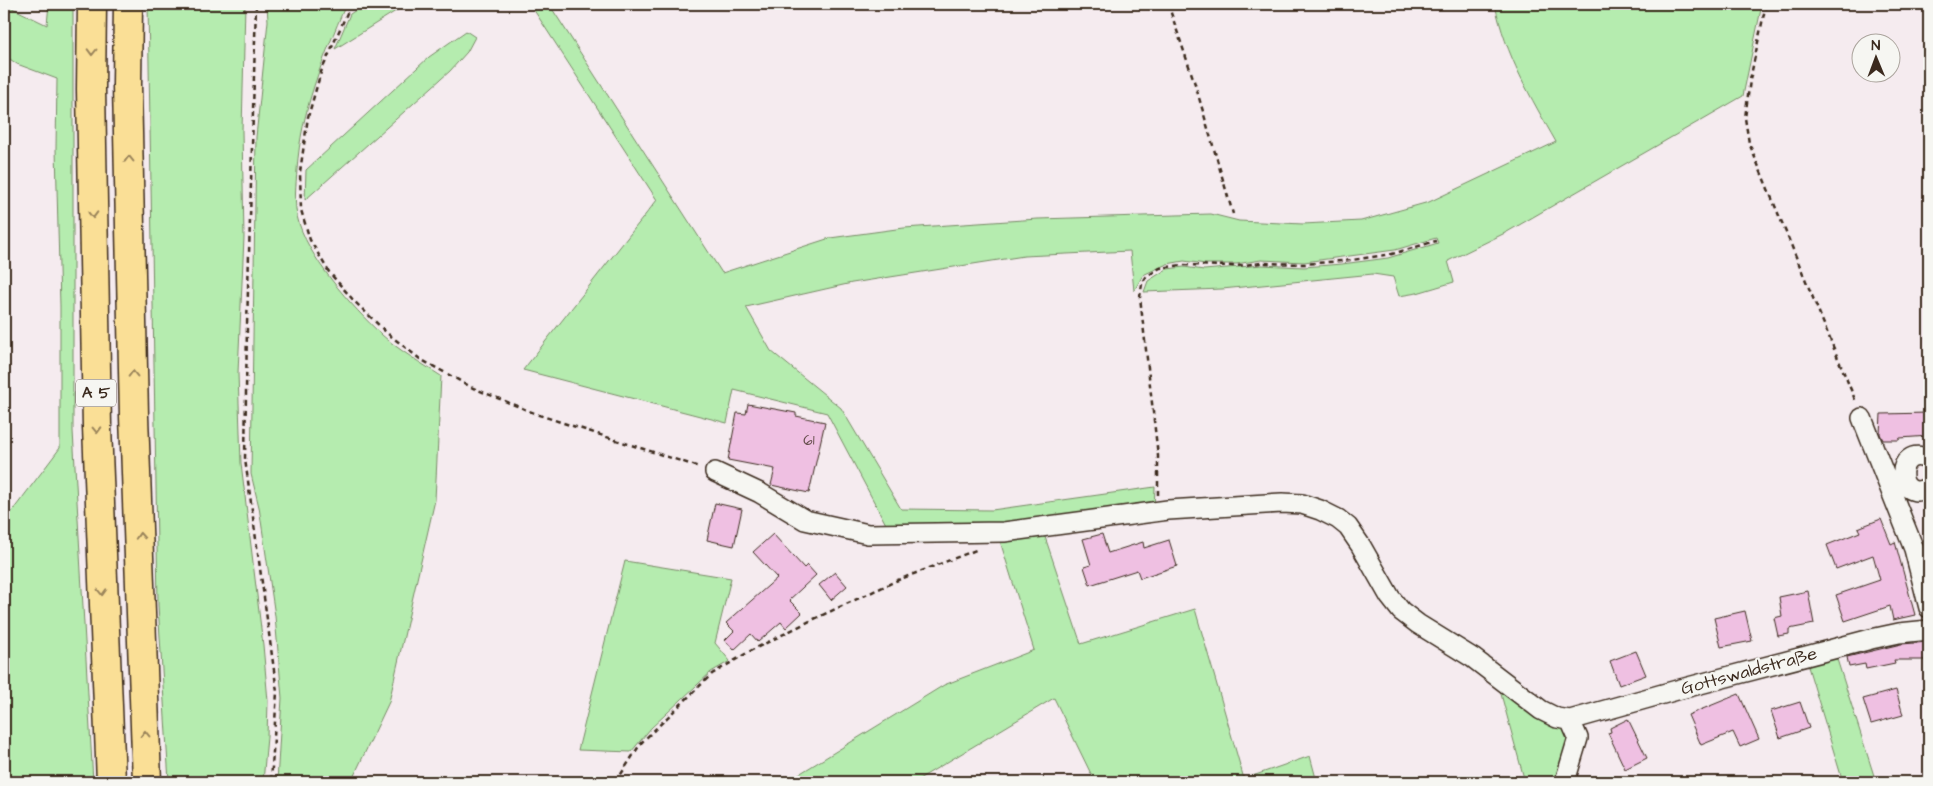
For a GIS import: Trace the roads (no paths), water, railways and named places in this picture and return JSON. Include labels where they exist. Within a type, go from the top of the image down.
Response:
[{"type":"highway","name":"A 5","points":[[92,4],[91,89],[97,427],[111,782]]},
{"type":"highway","name":"A 5","points":[[128,4],[127,85],[134,416],[147,782]]},
{"type":"street","points":[[1862,418],[1914,549],[1929,608]]},
{"type":"street","points":[[1929,460],[1923,457],[1912,458],[1903,466],[1902,478],[1908,487],[1919,491],[1929,487]]},
{"type":"street","points":[[715,472],[760,493],[805,520],[868,534],[1004,532],[1157,512],[1282,503],[1302,504],[1320,510],[1348,527],[1362,546],[1390,597],[1401,611],[1418,624],[1473,658],[1542,710],[1557,718],[1570,720],[1578,738],[1566,778]]},
{"type":"street","name":"Gottswaldstraße","points":[[1570,720],[1871,638],[1929,630]]}]
